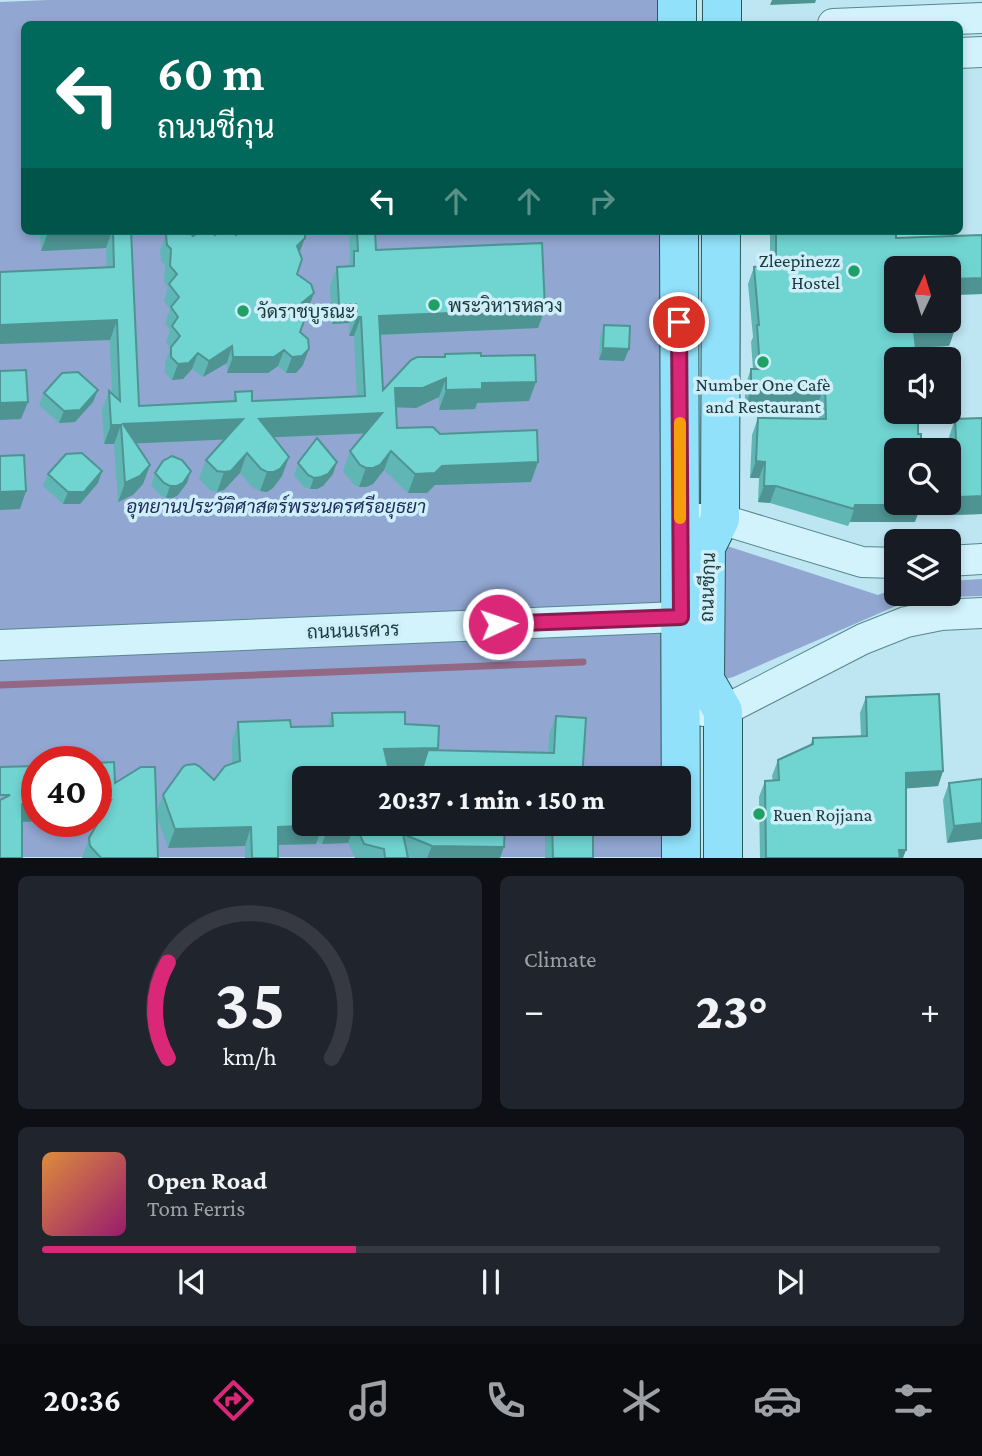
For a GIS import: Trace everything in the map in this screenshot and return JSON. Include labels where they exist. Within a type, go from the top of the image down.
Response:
[{"type":"main road","points":[[677,0],[677,21]]},
{"type":"main road","points":[[722,0],[722,21]]},
{"type":"main road","name":"ถนนชีกุน","points":[[678,235],[680,519],[705,680],[723,712],[723,858]]},
{"type":"main road","name":"ถนนชีกุน","points":[[681,858],[681,711],[693,616],[706,547],[720,519],[721,235]]},
{"type":"street","points":[[908,21],[982,18]]},
{"type":"street","points":[[963,53],[982,52]]},
{"type":"street","points":[[680,519],[720,519],[862,562],[884,563]]},
{"type":"street","points":[[961,560],[982,559]]},
{"type":"street","points":[[681,711],[723,712],[863,639],[906,622],[941,615],[982,613]]},
{"type":"street","name":"ถนนนเรศวร","points":[[0,645],[693,616]]},
{"type":"green space","name":"อุทยานประวัติศาสตร์พระนครศรีอยุธยา","points":[[662,0],[662,21],[21,21],[21,235],[663,235],[666,766],[292,766],[292,836],[666,836],[666,857],[0,857],[0,2]]},
{"type":"green space","points":[[727,546],[878,595],[884,593],[884,606],[896,606],[725,679],[719,675],[718,555]]},
{"type":"green space","points":[[982,579],[982,596],[961,597],[961,580]]},
{"type":"building","points":[[113,235],[131,235],[139,406],[236,401],[235,392],[252,391],[252,401],[365,396],[361,317],[357,317],[356,304],[339,305],[337,267],[354,266],[354,251],[358,251],[357,235],[375,235],[376,250],[542,243],[545,309],[379,316],[383,390],[417,357],[481,353],[481,356],[535,355],[536,382],[482,383],[482,389],[446,390],[446,378],[423,388],[395,388],[397,428],[433,427],[440,434],[537,430],[538,462],[442,466],[435,473],[415,474],[391,451],[380,465],[366,468],[360,465],[350,451],[382,413],[259,419],[289,457],[280,469],[267,472],[247,453],[231,471],[224,472],[217,471],[206,460],[243,419],[123,424],[150,465],[140,476],[125,483],[121,425],[111,425],[109,391],[120,401],[117,320],[0,325],[0,272],[114,267]]},
{"type":"building","points":[[166,235],[305,235],[297,246],[302,259],[297,274],[311,284],[314,293],[298,306],[304,321],[300,332],[308,339],[309,349],[302,356],[292,357],[284,350],[274,357],[233,357],[232,346],[209,361],[198,353],[189,363],[178,364],[171,357],[171,347],[180,336],[172,326],[178,317],[171,307],[179,297],[169,284],[177,274],[170,266],[171,249],[167,245]]},
{"type":"building","points":[[776,235],[896,235],[896,238],[982,235],[982,278],[961,279],[961,256],[884,256],[884,333],[914,333],[916,347],[884,347],[884,424],[918,424],[921,438],[884,438],[884,505],[855,505],[854,509],[776,486],[764,486],[765,462],[756,461],[758,418],[826,419],[825,384],[751,390],[751,369],[760,369],[754,267],[776,265]]},
{"type":"building","points":[[604,325],[630,326],[629,349],[603,348]]},
{"type":"building","points":[[26,370],[28,402],[0,403],[0,371]]},
{"type":"building","points":[[78,372],[98,390],[80,410],[64,411],[44,393],[62,373]]},
{"type":"building","points":[[982,418],[982,496],[961,497],[961,438],[956,438],[955,424],[961,424],[961,419]]},
{"type":"building","points":[[317,438],[337,462],[328,474],[314,478],[298,463]]},
{"type":"building","points":[[82,453],[102,471],[84,492],[68,492],[48,474],[66,454]]},
{"type":"building","points":[[24,455],[26,491],[0,492],[0,456]]},
{"type":"building","points":[[172,456],[182,460],[191,471],[183,483],[177,486],[164,483],[155,473],[163,461]]},
{"type":"building","points":[[939,694],[943,771],[906,773],[906,850],[899,850],[900,858],[766,858],[765,781],[779,780],[778,760],[813,744],[813,738],[867,736],[866,697]]},
{"type":"building","points":[[405,712],[405,724],[439,726],[438,748],[384,749],[388,766],[292,766],[292,826],[278,827],[278,858],[252,858],[251,827],[175,829],[163,795],[186,765],[199,766],[214,780],[225,766],[240,761],[238,722],[290,720],[291,727],[333,726],[332,713]]},
{"type":"building","points":[[556,716],[586,718],[583,766],[423,766],[428,750],[554,753]]},
{"type":"building","points":[[112,762],[115,783],[141,767],[155,767],[158,858],[101,858],[90,846],[90,837],[112,837]]},
{"type":"building","points":[[21,766],[22,858],[0,858],[0,800],[10,795],[0,795],[0,767]]},
{"type":"building","points":[[982,779],[982,823],[954,826],[949,783]]},
{"type":"building","points":[[360,836],[403,836],[408,858],[385,858],[384,849],[364,844]]},
{"type":"building","points":[[408,836],[504,836],[504,847],[432,846]]},
{"type":"building","points":[[552,836],[593,836],[593,858],[553,858]]},
{"type":"waterway","points":[[0,685],[583,662]]},
{"type":"slow traffic","points":[[680,423],[680,518]]},
{"type":"place","name":"Zleepinezz Hostel","points":[[854,271]]},
{"type":"place","name":"พระวิหารหลวง","points":[[434,305]]},
{"type":"place","name":"วัดราชบูรณะ","points":[[243,311]]},
{"type":"place","name":"Number One Cafè and Restaurant","points":[[763,362]]},
{"type":"place","name":"Ruen Rojjana","points":[[759,814]]},
{"type":"route","points":[[498,624],[681,617],[679,322]]}]
